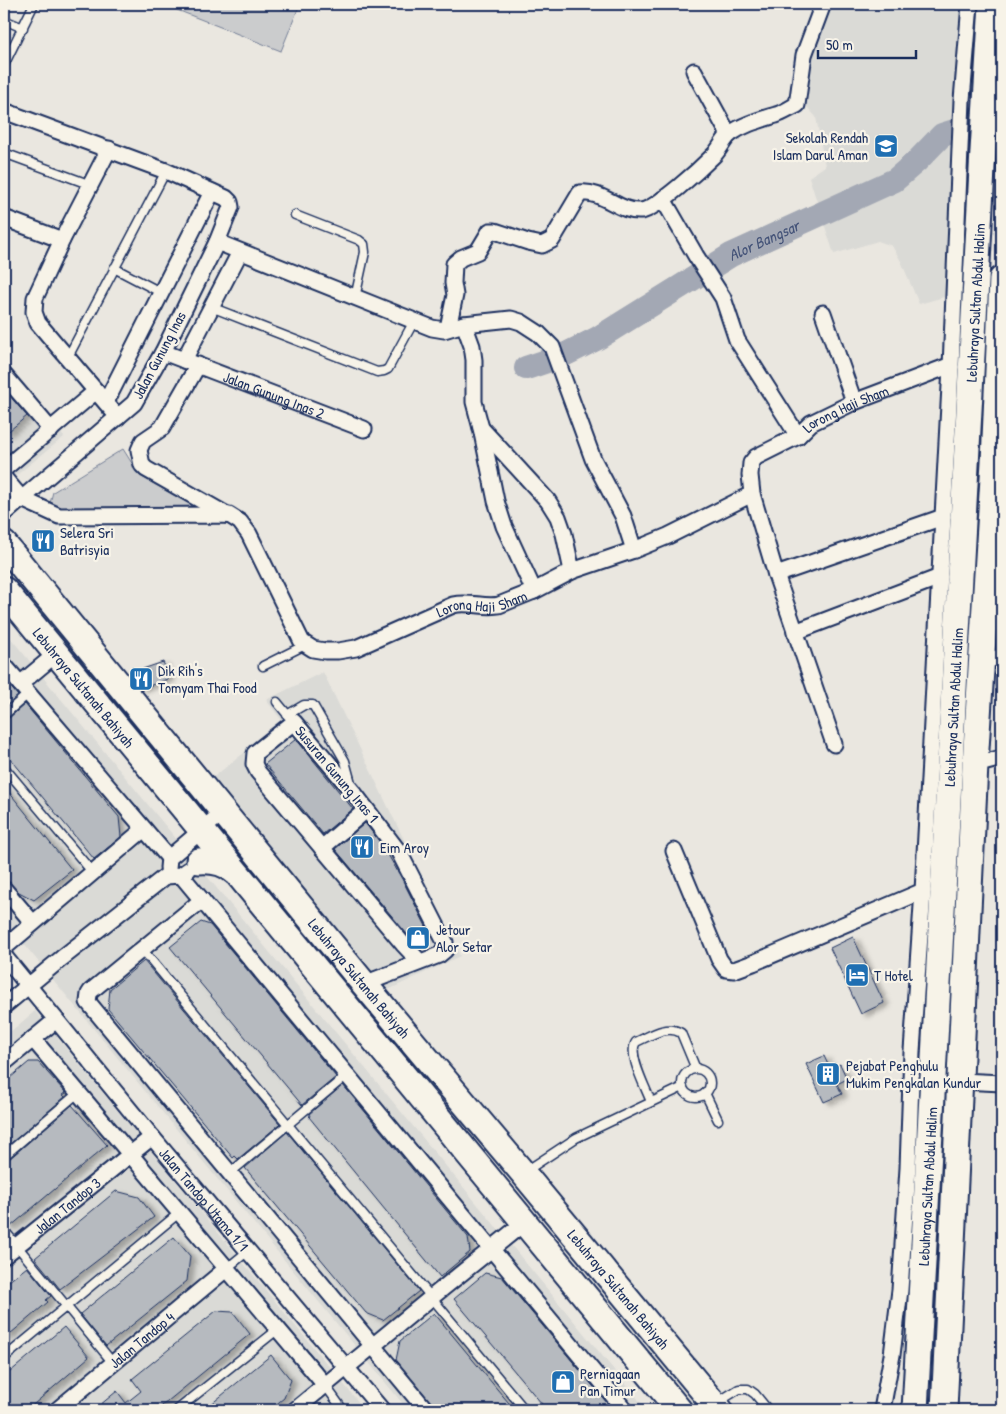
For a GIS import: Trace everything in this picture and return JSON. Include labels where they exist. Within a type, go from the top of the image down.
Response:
[{"type":"main road","name":"Lebuhraya Sultan Abdul Halim","points":[[915,1410],[971,155],[988,68],[992,4]]},
{"type":"main road","name":"Lebuhraya Sultan Abdul Halim","points":[[944,1410],[975,766],[992,659],[994,462],[1002,279]]},
{"type":"main road","name":"Lebuhraya Sultanah Bahiyah","points":[[4,544],[364,984],[523,1172],[716,1407]]},
{"type":"main road","name":"Lebuhraya Sultanah Bahiyah","points":[[4,590],[56,654],[188,851],[236,872],[679,1410]]},
{"type":"street","points":[[448,328],[455,295],[453,282],[454,264],[461,258],[478,251],[490,231],[542,245],[552,240],[580,194],[589,192],[631,210],[643,211],[664,199],[715,154],[729,135],[745,125],[779,114],[797,105],[804,55],[823,4]]},
{"type":"street","points":[[882,1410],[892,1355],[900,1290],[908,1168],[912,1051],[923,890],[951,367],[971,155],[962,100],[970,4]]},
{"type":"street","points":[[694,71],[729,135]]},
{"type":"street","points":[[4,111],[166,171],[212,192],[162,292],[101,397],[50,430],[4,469]]},
{"type":"street","points":[[109,150],[62,240],[35,298],[34,312],[38,323],[118,416]]},
{"type":"street","name":"Jalan Gunung Inas","points":[[4,514],[134,403],[163,352],[217,242],[231,207],[230,202],[226,198],[212,192]]},
{"type":"street","points":[[664,199],[696,256],[723,298],[737,340],[798,436]]},
{"type":"street","points":[[4,218],[62,240]]},
{"type":"street","points":[[217,242],[432,328],[444,330],[464,324],[511,318],[538,333],[552,347],[593,459],[623,516],[634,550]]},
{"type":"street","points":[[240,252],[211,307],[191,363],[162,428],[143,441],[139,450],[142,465],[146,469],[240,522],[249,534],[304,643]]},
{"type":"street","points":[[823,313],[854,402]]},
{"type":"street","points":[[464,324],[472,346],[474,360],[474,402],[496,501],[504,526],[534,591]]},
{"type":"street","name":"Jalan Gunung Inas 2","points":[[163,352],[364,429]]},
{"type":"street","name":"Lorong Haji Sham","points":[[304,643],[313,649],[324,651],[338,652],[356,648],[453,605],[469,603],[493,606],[534,591],[572,571],[634,550],[668,536],[752,494],[751,463],[756,457],[798,436],[810,423],[854,402],[946,367],[951,367]]},
{"type":"street","points":[[4,375],[50,430]]},
{"type":"street","points":[[481,428],[548,501],[558,517],[564,534],[572,571]]},
{"type":"street","points":[[4,478],[22,499],[59,516],[229,515]]},
{"type":"street","points":[[752,494],[795,632],[834,744]]},
{"type":"street","points":[[776,574],[943,517]]},
{"type":"street","points":[[795,632],[940,577]]},
{"type":"street","points":[[24,689],[56,654]]},
{"type":"street","points":[[4,664],[144,829],[188,851],[202,900],[625,1410]]},
{"type":"street","name":"Susuran Gunung Inas 1","points":[[290,718],[354,793],[399,852],[445,942],[443,953],[420,962],[258,772],[254,764],[255,753],[290,718]]},
{"type":"street","points":[[975,766],[1002,758]]},
{"type":"street","points":[[322,848],[366,810]]},
{"type":"street","points":[[188,851],[230,820]]},
{"type":"street","points":[[4,1006],[188,851],[230,820]]},
{"type":"street","points":[[4,948],[144,829]]},
{"type":"street","points":[[674,851],[719,959],[726,969],[734,970],[753,963],[923,890]]},
{"type":"street","points":[[4,889],[33,923]]},
{"type":"street","points":[[202,900],[91,991],[88,1002],[426,1410]]},
{"type":"street","name":"Jalan Tandop Utama 1/1","points":[[4,956],[152,1137],[382,1410]]},
{"type":"street","points":[[364,984],[420,962]]},
{"type":"street","points":[[4,1064],[56,1020]]},
{"type":"street","points":[[32,1040],[325,1385]]},
{"type":"street","points":[[961,1082],[1002,1083]]},
{"type":"street","name":"Jalan Tandop 3","points":[[4,1256],[152,1137]]},
{"type":"street","points":[[295,1410],[525,1222]]},
{"type":"street","name":"Jalan Tandop 4","points":[[63,1408],[226,1269]]},
{"type":"lane","points":[[4,65],[34,4]]},
{"type":"lane","points":[[4,20],[23,28]]},
{"type":"lane","points":[[4,153],[91,186]]},
{"type":"lane","points":[[68,357],[166,171]]},
{"type":"lane","points":[[295,215],[359,240],[364,244],[365,252],[355,298]]},
{"type":"lane","points":[[114,268],[162,292]]},
{"type":"lane","points":[[211,307],[377,372],[388,369],[414,321]]},
{"type":"lane","points":[[263,666],[301,647],[304,643]]},
{"type":"lane","points":[[4,715],[24,689]]},
{"type":"lane","points":[[277,702],[290,718],[304,705],[313,705],[344,761],[354,793]]},
{"type":"lane","points":[[4,767],[93,873]]},
{"type":"lane","points":[[142,950],[525,1410]]},
{"type":"lane","points":[[651,1102],[634,1059],[633,1051],[636,1042],[661,1030],[677,1030],[682,1033],[696,1069]]},
{"type":"lane","points":[[696,1069],[705,1072],[708,1076],[710,1085],[705,1093],[696,1097],[691,1096],[682,1087],[684,1076],[687,1072],[696,1069]]},
{"type":"lane","points":[[230,1173],[347,1075]]},
{"type":"lane","points":[[523,1172],[576,1138],[682,1087]]},
{"type":"lane","points":[[4,1156],[78,1093]]},
{"type":"lane","points":[[705,1093],[718,1120]]},
{"type":"lane","points":[[4,1358],[179,1213]]},
{"type":"lane","points":[[4,1230],[114,1363]]},
{"type":"lane","points":[[226,1269],[248,1250]]},
{"type":"lane","points":[[177,1410],[278,1330]]},
{"type":"lane","points":[[325,1385],[343,1410]]},
{"type":"lane","points":[[716,1407],[739,1390],[748,1389],[755,1394],[768,1410]]},
{"type":"shaded area","points":[[162,4],[300,4],[281,51]]},
{"type":"shaded area","name":"Sekolah Rendah Islam Darul Aman","points":[[966,4],[951,126],[951,295],[919,304],[901,261],[892,246],[878,241],[834,254],[809,177],[825,166],[816,117],[803,102],[812,29],[825,5]]},
{"type":"shaded area","points":[[4,361],[64,437],[4,485]]},
{"type":"shaded area","points":[[123,449],[140,476],[197,508],[60,512],[50,503],[53,492]]},
{"type":"shaded area","points":[[4,630],[647,1410],[408,1410],[4,920]]},
{"type":"shaded area","points":[[323,672],[460,956],[386,991],[211,779],[283,722],[266,700]]},
{"type":"shaded area","points":[[35,1011],[365,1410],[4,1410],[4,1037]]},
{"type":"building","points":[[4,389],[27,416],[4,435]]},
{"type":"building","points":[[163,662],[170,678],[141,689],[134,672]]},
{"type":"building","points":[[4,679],[18,696],[4,708]]},
{"type":"building","points":[[25,704],[119,817],[121,837],[94,859],[4,751],[4,720],[8,719]]},
{"type":"building","points":[[296,739],[353,809],[323,834],[265,764]]},
{"type":"building","points":[[4,786],[72,870],[34,900],[19,892],[4,877]]},
{"type":"building","points":[[365,823],[383,846],[430,934],[413,941],[335,849]]},
{"type":"building","points":[[201,922],[210,925],[336,1077],[302,1105],[170,947]]},
{"type":"building","name":"T Hotel","points":[[853,937],[884,1003],[861,1014],[830,948]]},
{"type":"building","points":[[144,961],[280,1124],[238,1159],[235,1156],[233,1158],[108,1009],[110,989]]},
{"type":"building","name":"Pejabat Penghulu Mukim Pengkalan Kundur","points":[[824,1056],[830,1069],[840,1064],[847,1079],[837,1084],[842,1094],[824,1102],[806,1064]]},
{"type":"building","points":[[29,1062],[38,1062],[66,1093],[63,1095],[65,1097],[4,1149],[4,1083]]},
{"type":"building","points":[[343,1085],[468,1237],[470,1252],[440,1277],[309,1117],[309,1114]]},
{"type":"building","points":[[72,1105],[107,1145],[10,1227],[4,1220],[4,1162]]},
{"type":"building","points":[[287,1132],[419,1291],[383,1320],[366,1313],[245,1168]]},
{"type":"building","points":[[116,1191],[139,1197],[154,1217],[60,1289],[35,1258]]},
{"type":"building","points":[[174,1237],[190,1256],[187,1281],[106,1346],[80,1314]]},
{"type":"building","points":[[27,1267],[51,1296],[46,1300],[48,1302],[4,1339],[4,1285]]},
{"type":"building","points":[[485,1273],[502,1277],[613,1410],[547,1410],[454,1299]]},
{"type":"building","points":[[216,1311],[233,1312],[250,1334],[157,1410],[94,1410],[117,1391],[126,1403],[141,1391],[132,1379]]},
{"type":"building","points":[[434,1313],[515,1410],[438,1410],[434,1406],[396,1360],[400,1341]]},
{"type":"building","points":[[64,1327],[89,1357],[27,1410],[4,1410],[4,1377]]},
{"type":"building","points":[[271,1355],[291,1380],[284,1398],[269,1410],[204,1410]]},
{"type":"waterway","name":"Alor Bangsar","points":[[526,368],[562,356],[598,338],[731,255],[895,180],[942,135],[1002,116]]},
{"type":"place","name":"Sekolah Rendah Islam Darul Aman","points":[[886,146]]},
{"type":"place","name":"Selera Sri Batrisyia","points":[[43,541]]},
{"type":"place","name":"Dik Rih's Tomyam Thai Food","points":[[141,679]]},
{"type":"place","name":"Eim Aroy","points":[[362,847]]},
{"type":"place","name":"Jetour Alor Setar","points":[[418,938]]},
{"type":"place","name":"T Hotel","points":[[857,975]]},
{"type":"place","name":"Pejabat Penghulu Mukim Pengkalan Kundur","points":[[828,1074]]},
{"type":"place","name":"Perniagaan Pan Timur","points":[[563,1382]]}]
